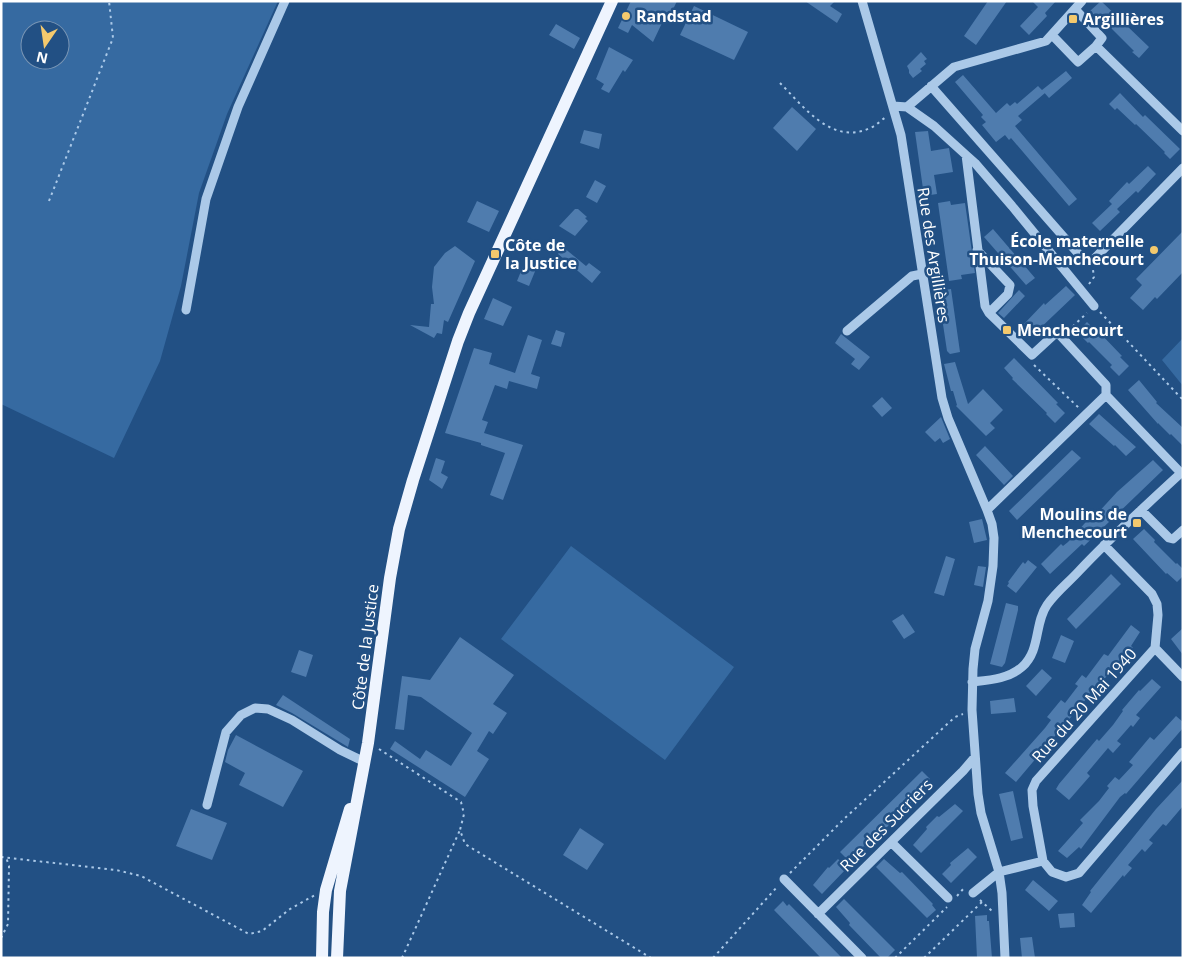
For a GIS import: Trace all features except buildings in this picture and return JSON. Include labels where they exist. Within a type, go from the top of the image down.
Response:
[{"type":"main road","name":"Côte de la Justice","points":[[337,958],[340,891],[368,743],[390,578],[399,529],[413,480],[458,341],[481,284],[612,1]]},
{"type":"main road","name":"Côte de la Justice","points":[[322,958],[323,912],[326,890],[344,826],[364,766]]},
{"type":"street","points":[[186,310],[206,199],[238,107],[285,1]]},
{"type":"street","name":"Rue des Argillières","points":[[862,1],[901,135],[942,398],[948,418],[992,524],[994,538],[993,566],[988,601],[975,649],[972,710],[980,813],[999,872],[1005,958]]},
{"type":"street","points":[[907,108],[954,67],[1046,41],[1082,1]]},
{"type":"street","points":[[1052,34],[1078,62],[1096,46],[1102,38],[1075,9]]},
{"type":"street","points":[[1096,46],[1183,131]]},
{"type":"street","points":[[931,86],[1088,260],[1183,168]]},
{"type":"street","points":[[894,109],[907,108],[934,126],[966,155],[988,178],[1094,306]]},
{"type":"street","points":[[966,155],[985,306],[989,313],[1032,355],[1057,332],[1106,385],[1106,395],[1182,474],[1104,545],[1048,603],[1041,615],[1034,653],[1029,660],[1015,673],[1008,676],[972,682]]},
{"type":"street","points":[[977,250],[1010,284],[1008,294],[989,313]]},
{"type":"street","points":[[847,331],[912,276],[922,274]]},
{"type":"street","points":[[987,510],[1106,395]]},
{"type":"street","points":[[1141,510],[1169,538],[1173,539],[1183,530]]},
{"type":"street","name":"Rue du 20 Mai 1940","points":[[1042,861],[1033,806],[1032,790],[1036,781],[1155,648],[1157,604],[1152,594],[1104,545]]},
{"type":"street","points":[[1155,648],[1183,677]]},
{"type":"street","points":[[207,805],[226,732],[241,715],[255,708],[268,709],[292,720],[364,766]]},
{"type":"street","points":[[973,893],[999,872],[1042,861],[1052,872],[1066,878],[1079,873],[1183,752]]},
{"type":"street","name":"Rue des Sucriers","points":[[818,914],[975,757]]},
{"type":"street","points":[[891,842],[952,899]]},
{"type":"street","points":[[784,879],[862,958]]},
{"type":"path","points":[[49,201],[112,38],[109,1]]},
{"type":"path","points":[[780,82],[815,119],[840,132],[856,132],[870,128],[894,109]]},
{"type":"path","points":[[1083,291],[1094,277],[1088,260]]},
{"type":"path","points":[[1062,337],[1094,306],[1183,400]]},
{"type":"path","points":[[1032,355],[1032,363],[1086,415]]},
{"type":"path","points":[[714,958],[784,879],[844,818],[955,717],[972,710]]},
{"type":"path","points":[[368,743],[461,802],[464,814],[460,830],[402,958]]},
{"type":"path","points":[[460,830],[465,844],[651,958]]},
{"type":"path","points":[[1,857],[116,870],[141,876],[249,934],[262,931],[308,897],[326,890]]},
{"type":"path","points":[[1,938],[8,924],[9,866],[6,857]]},
{"type":"path","points":[[895,958],[965,887],[993,912],[1003,916]]},
{"type":"path","points":[[924,958],[982,902]]},
{"type":"shaded area","points":[[1,1],[278,1],[227,114],[199,193],[181,286],[160,361],[114,458],[1,404]]},
{"type":"shaded area","points":[[1183,338],[1183,386],[1162,360]]},
{"type":"shaded area","points":[[571,546],[734,667],[665,760],[501,639]]},
{"type":"place","name":"Randstad","points":[[626,16]]},
{"type":"place","name":"Argillières","points":[[1073,19]]},
{"type":"place","name":"École maternelle Thuison-Menchecourt","points":[[1154,250]]},
{"type":"place","name":"Côte de la Justice","points":[[495,254]]},
{"type":"place","name":"Menchecourt","points":[[1007,330]]},
{"type":"place","name":"Moulins de Menchecourt","points":[[1137,523]]}]
